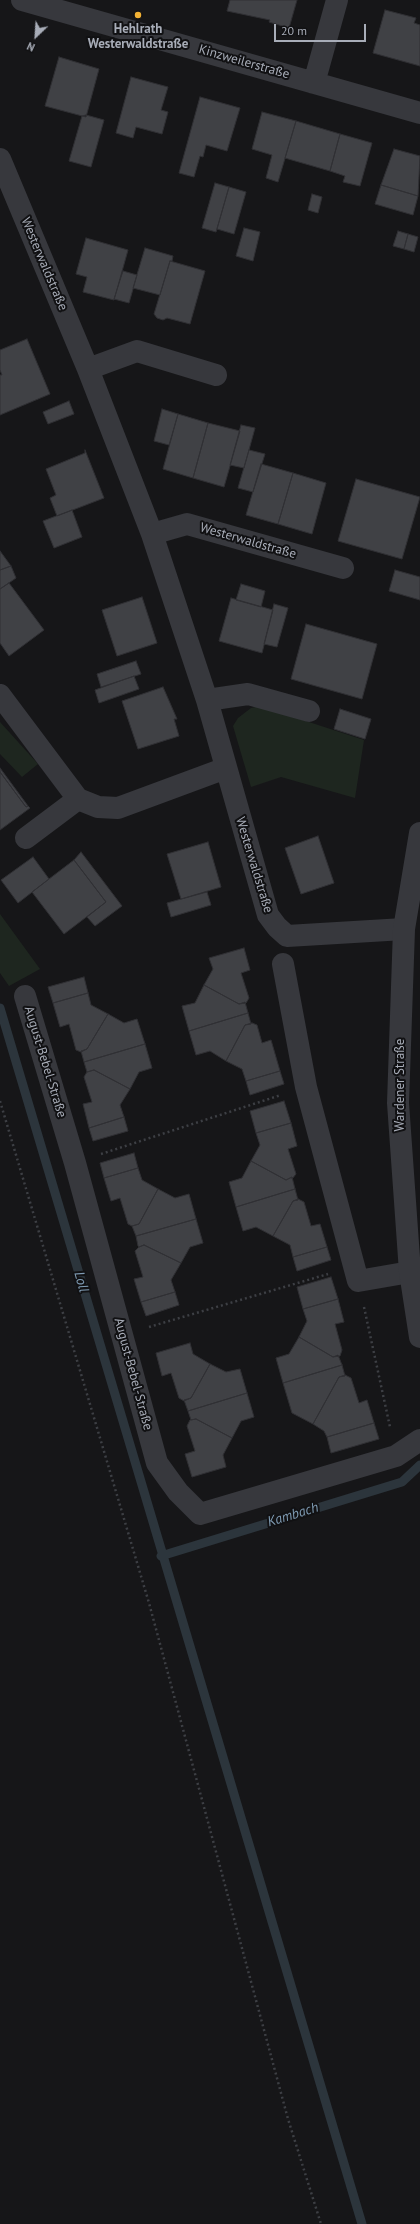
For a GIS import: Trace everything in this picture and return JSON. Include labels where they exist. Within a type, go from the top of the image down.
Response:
[{"type":"street","name":"Kinzweilerstraße","points":[[22,0],[420,113]]},
{"type":"street","points":[[314,83],[337,0]]},
{"type":"street","name":"Westerwaldstraße","points":[[0,159],[88,369],[152,534],[207,700],[268,915],[277,927],[287,936],[404,929]]},
{"type":"street","points":[[88,369],[137,352],[216,375]]},
{"type":"street","name":"Westerwaldstraße","points":[[152,534],[187,524],[344,568]]},
{"type":"street","points":[[207,700],[248,694],[310,711]]},
{"type":"street","points":[[0,695],[78,799],[98,807],[118,808],[226,768]]},
{"type":"street","points":[[26,838],[78,799]]},
{"type":"street","name":"Wardener Straße","points":[[420,833],[404,929],[398,1103],[410,1272],[420,1337]]},
{"type":"street","points":[[283,964],[306,1087],[357,1273],[410,1272]]},
{"type":"street","name":"August-Bebel-Straße","points":[[25,996],[74,1163],[157,1463],[178,1492],[200,1514],[396,1456],[420,1440]]},
{"type":"path","points":[[74,1163],[306,1087]]},
{"type":"path","points":[[0,1101],[150,1603],[288,2119],[321,2224]]},
{"type":"path","points":[[122,1334],[357,1273],[396,1456]]},
{"type":"shaded area","points":[[260,706],[364,740],[355,798],[281,777],[251,787],[233,726],[238,718],[251,708]]},
{"type":"shaded area","points":[[0,722],[38,764],[22,777],[0,754]]},
{"type":"shaded area","points":[[0,914],[40,969],[9,986],[0,973]]},
{"type":"building","points":[[230,0],[297,0],[289,28],[269,22],[270,20],[227,11]]},
{"type":"building","points":[[385,10],[416,18],[414,23],[420,25],[420,66],[373,53]]},
{"type":"building","points":[[59,57],[99,69],[86,117],[45,106]]},
{"type":"building","points":[[131,77],[168,87],[161,110],[168,112],[162,134],[136,127],[133,138],[116,133]]},
{"type":"building","points":[[200,97],[240,108],[227,151],[206,145],[203,157],[200,156],[194,177],[179,173]]},
{"type":"building","points":[[262,112],[296,121],[278,182],[266,178],[272,155],[252,149]]},
{"type":"building","points":[[86,115],[104,120],[91,167],[69,161],[82,116]]},
{"type":"building","points":[[296,121],[340,134],[330,171],[285,158]]},
{"type":"building","points":[[340,134],[372,143],[360,186],[343,182],[345,176],[330,171]]},
{"type":"building","points":[[394,149],[420,156],[418,196],[381,185]]},
{"type":"building","points":[[215,183],[229,187],[216,232],[202,228]]},
{"type":"building","points":[[381,185],[418,196],[413,215],[375,204]]},
{"type":"building","points":[[229,187],[246,192],[234,234],[217,229]]},
{"type":"building","points":[[312,194],[322,197],[318,213],[308,210]]},
{"type":"building","points":[[244,228],[260,232],[253,261],[236,256]]},
{"type":"building","points":[[398,231],[408,234],[404,249],[393,246]]},
{"type":"building","points":[[408,234],[418,237],[414,252],[404,249]]},
{"type":"building","points":[[86,238],[128,250],[114,300],[83,292],[87,277],[76,274]]},
{"type":"building","points":[[145,248],[173,256],[172,261],[170,261],[160,295],[133,288]]},
{"type":"building","points":[[170,261],[205,271],[190,324],[167,318],[163,320],[157,318],[154,314]]},
{"type":"building","points":[[123,271],[137,275],[129,303],[114,299]]},
{"type":"building","points":[[27,339],[50,394],[0,415],[0,375],[2,375],[0,370],[0,350]]},
{"type":"building","points":[[69,401],[74,414],[48,424],[43,412]]},
{"type":"building","points":[[162,409],[178,414],[169,445],[154,441]]},
{"type":"building","points":[[178,414],[208,423],[193,478],[163,469]]},
{"type":"building","points":[[208,423],[240,431],[224,487],[193,478]]},
{"type":"building","points":[[241,425],[255,428],[244,468],[230,465]]},
{"type":"building","points":[[85,450],[104,498],[57,516],[50,498],[56,495],[46,469],[85,453]]},
{"type":"building","points":[[249,450],[265,454],[253,492],[238,488]]},
{"type":"building","points":[[261,464],[293,473],[278,524],[246,515]]},
{"type":"building","points":[[293,473],[326,483],[312,534],[278,524]]},
{"type":"building","points":[[356,479],[420,497],[402,559],[338,541]]},
{"type":"building","points":[[72,510],[82,537],[54,548],[43,521]]},
{"type":"building","points":[[0,551],[11,566],[0,570]]},
{"type":"building","points":[[11,566],[16,578],[0,589],[0,570]]},
{"type":"building","points":[[395,570],[420,577],[420,600],[389,591]]},
{"type":"building","points":[[9,583],[44,630],[9,656],[0,643],[0,589]]},
{"type":"building","points":[[241,584],[265,591],[261,607],[236,600]]},
{"type":"building","points":[[142,597],[157,643],[117,656],[102,610]]},
{"type":"building","points":[[231,598],[273,610],[262,653],[219,641]]},
{"type":"building","points":[[274,604],[288,608],[277,647],[264,644]]},
{"type":"building","points":[[306,624],[377,644],[362,699],[291,679]]},
{"type":"building","points":[[136,661],[141,674],[101,687],[97,674]]},
{"type":"building","points":[[134,676],[139,689],[99,703],[95,690]]},
{"type":"building","points":[[163,687],[177,719],[174,719],[179,736],[138,749],[122,701]]},
{"type":"building","points":[[340,709],[371,719],[365,739],[334,729]]},
{"type":"building","points":[[0,768],[28,806],[26,807],[0,772]]},
{"type":"building","points":[[0,772],[26,807],[28,806],[30,808],[0,830]]},
{"type":"building","points":[[318,836],[334,883],[301,894],[285,848]]},
{"type":"building","points":[[208,842],[221,887],[181,899],[167,854]]},
{"type":"building","points":[[81,852],[122,906],[95,926],[87,917],[106,902],[74,860]]},
{"type":"building","points":[[33,857],[49,879],[18,903],[1,880]]},
{"type":"building","points":[[74,860],[106,902],[64,934],[32,892]]},
{"type":"building","points":[[207,892],[211,905],[171,917],[167,903]]},
{"type":"building","points":[[244,948],[250,970],[241,973],[249,998],[246,1003],[239,1004],[204,985],[213,969],[209,958]]},
{"type":"building","points":[[84,977],[88,993],[53,1003],[48,987]]},
{"type":"building","points":[[204,985],[239,1004],[245,1002],[248,1013],[189,1031],[182,1006],[195,1003]]},
{"type":"building","points":[[88,993],[91,1005],[108,1014],[87,1049],[81,1052],[76,1050],[69,1024],[60,1027],[53,1003]]},
{"type":"building","points":[[248,1013],[251,1024],[245,1025],[226,1061],[210,1051],[196,1055],[189,1031]]},
{"type":"building","points":[[108,1014],[124,1023],[137,1019],[145,1044],[84,1062],[81,1051],[87,1049]]},
{"type":"building","points":[[252,1023],[257,1025],[262,1043],[271,1040],[280,1071],[246,1081],[242,1069],[226,1061],[245,1025]]},
{"type":"building","points":[[145,1044],[152,1068],[139,1072],[130,1089],[94,1070],[87,1072],[84,1062]]},
{"type":"building","points":[[94,1070],[130,1089],[120,1105],[124,1117],[89,1128],[83,1104],[92,1102],[84,1077],[87,1072]]},
{"type":"building","points":[[280,1071],[284,1084],[250,1095],[246,1081]]},
{"type":"building","points":[[284,1101],[291,1123],[256,1133],[250,1111]]},
{"type":"building","points":[[124,1117],[128,1131],[93,1141],[89,1128]]},
{"type":"building","points":[[291,1123],[297,1146],[288,1149],[296,1174],[292,1179],[292,1177],[286,1180],[251,1161],[260,1145],[256,1133]]},
{"type":"building","points":[[134,1153],[138,1168],[104,1178],[100,1163]]},
{"type":"building","points":[[251,1161],[286,1180],[292,1177],[295,1189],[236,1207],[229,1182],[242,1178]]},
{"type":"building","points":[[138,1168],[142,1180],[158,1189],[139,1224],[132,1226],[128,1224],[120,1198],[111,1201],[104,1178]]},
{"type":"building","points":[[158,1189],[175,1198],[189,1194],[196,1219],[136,1236],[132,1226],[139,1224]]},
{"type":"building","points":[[295,1189],[298,1200],[293,1201],[273,1236],[256,1227],[243,1231],[236,1207]]},
{"type":"building","points":[[298,1199],[304,1202],[311,1226],[320,1224],[327,1247],[293,1257],[290,1245],[273,1236],[293,1201]]},
{"type":"building","points":[[196,1219],[203,1243],[190,1247],[181,1263],[144,1245],[138,1246],[136,1236]]},
{"type":"building","points":[[144,1245],[181,1263],[171,1280],[175,1292],[141,1302],[134,1279],[143,1277],[135,1251]]},
{"type":"building","points":[[327,1247],[331,1260],[297,1271],[293,1257]]},
{"type":"building","points":[[331,1277],[338,1299],[303,1309],[297,1287]]},
{"type":"building","points":[[175,1292],[179,1305],[146,1316],[141,1302]]},
{"type":"building","points":[[338,1299],[344,1322],[335,1324],[342,1350],[340,1356],[333,1357],[299,1337],[307,1321],[303,1309]]},
{"type":"building","points":[[299,1337],[333,1357],[338,1355],[342,1365],[283,1383],[276,1358],[289,1354]]},
{"type":"building","points":[[190,1343],[193,1354],[210,1364],[191,1398],[184,1401],[179,1398],[171,1373],[162,1376],[156,1353]]},
{"type":"building","points":[[210,1364],[226,1372],[240,1369],[247,1393],[188,1411],[184,1400],[191,1398]]},
{"type":"building","points":[[342,1365],[345,1376],[339,1377],[313,1424],[292,1413],[283,1383]]},
{"type":"building","points":[[345,1375],[351,1378],[359,1403],[367,1400],[374,1423],[327,1437],[324,1431],[313,1424],[339,1377]]},
{"type":"building","points":[[247,1393],[254,1417],[241,1421],[232,1438],[196,1419],[191,1420],[188,1411]]},
{"type":"building","points":[[196,1419],[232,1438],[223,1455],[226,1467],[192,1477],[185,1454],[195,1451],[187,1426],[190,1420]]},
{"type":"building","points":[[374,1423],[379,1439],[331,1453],[327,1437]]},
{"type":"waterway","name":"Loll","points":[[0,1008],[362,2224]]},
{"type":"waterway","name":"Kambach","points":[[161,1556],[402,1482],[420,1465]]},
{"type":"place","name":"Hehlrath Westerwaldstraße","points":[[138,15]]}]
